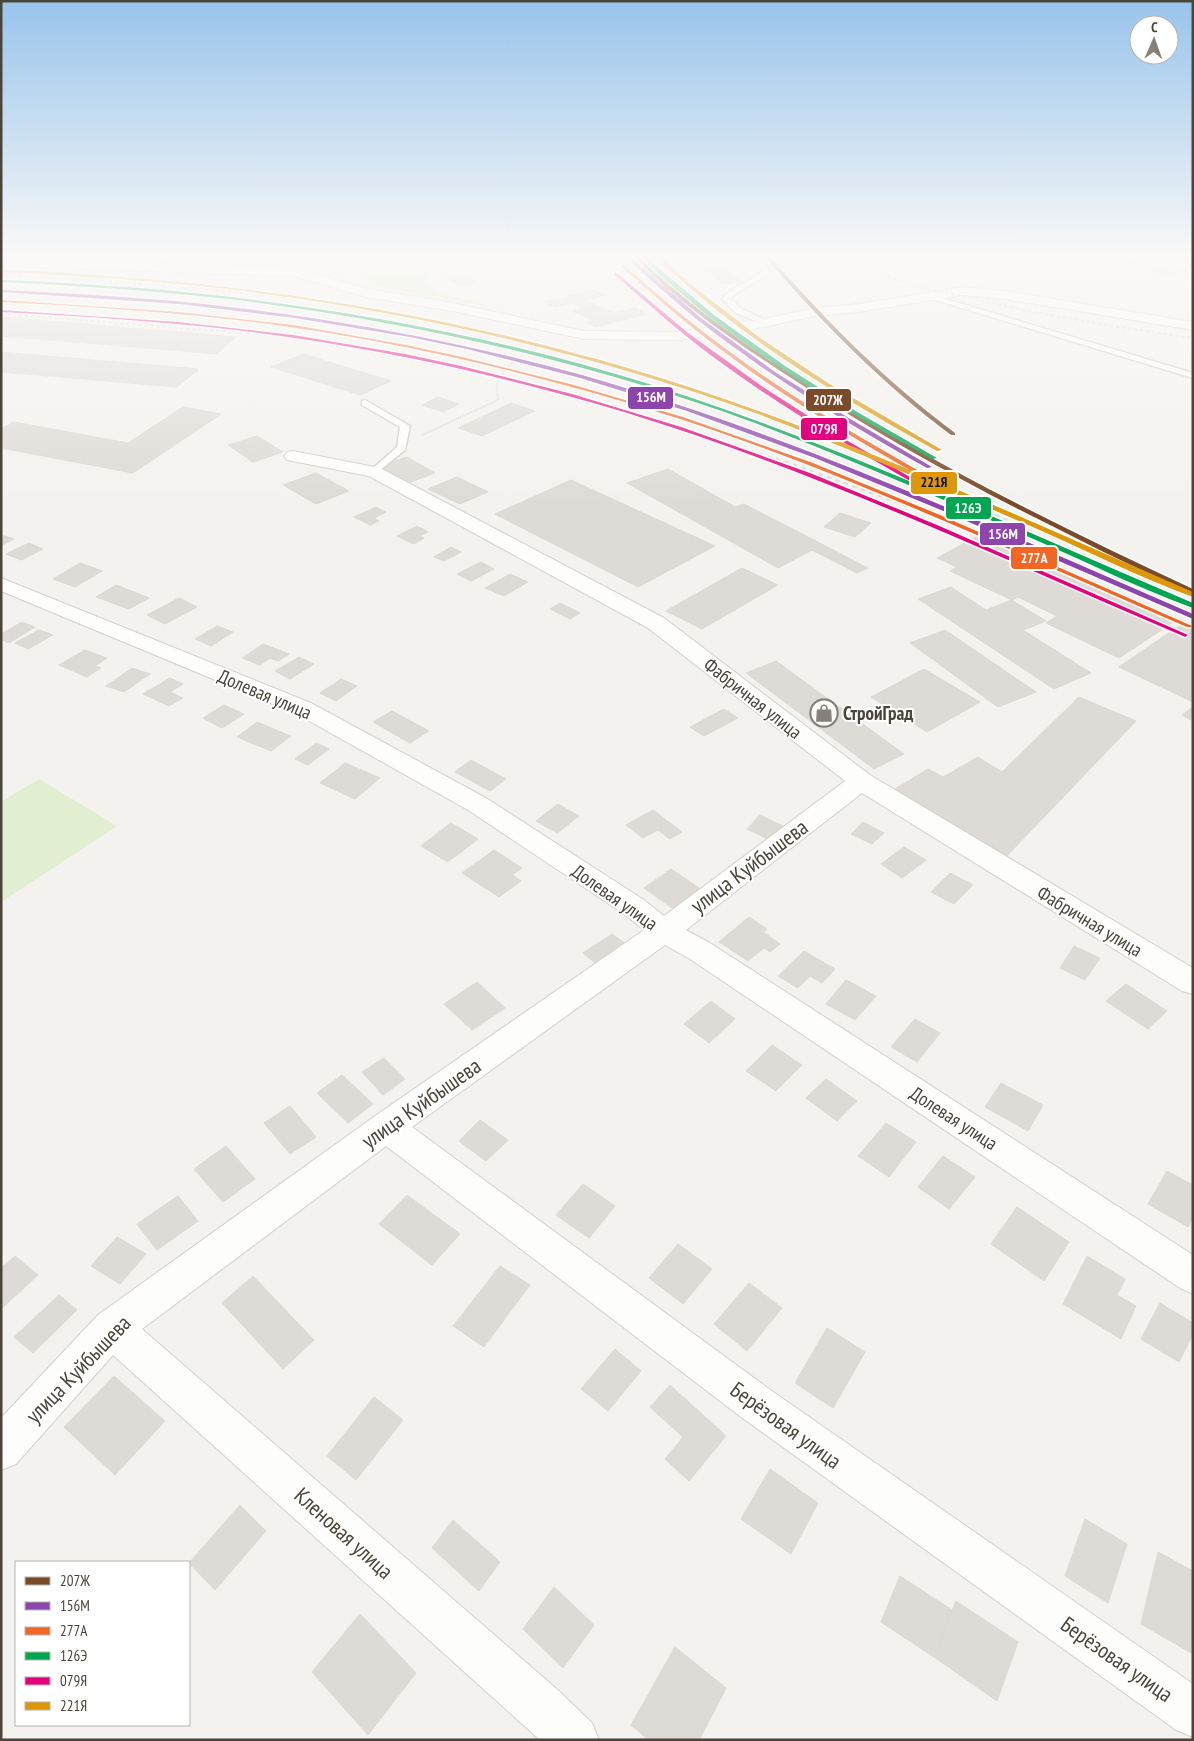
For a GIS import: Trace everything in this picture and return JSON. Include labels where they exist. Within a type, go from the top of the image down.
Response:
[{"type":"street","name":"Фабричная улица","points":[[293,456],[374,472],[656,623],[861,781],[1193,983]]},
{"type":"street","name":"Долевая улица","points":[[1,584],[303,708],[477,804],[634,907],[664,931],[700,951],[1193,1276]]},
{"type":"street","name":"улица Куйбышева","points":[[1,1449],[112,1328],[387,1126],[664,931],[861,781]]},
{"type":"street","name":"Берёзовая улица","points":[[387,1126],[410,1146],[755,1403],[1193,1713]]},
{"type":"street","name":"Кленовая улица","points":[[112,1328],[542,1708],[575,1740]]},
{"type":"lane","points":[[1076,340],[1193,376]]},
{"type":"lane","points":[[365,403],[405,426],[402,448],[374,472]]},
{"type":"path","points":[[403,443],[498,400],[497,385],[501,378],[516,361],[541,340]]},
{"type":"green space","points":[[39,779],[117,826],[1,902],[1,802]]},
{"type":"building","points":[[52,340],[232,340],[216,354]]},
{"type":"building","points":[[1,352],[199,369],[177,387],[1,372]]},
{"type":"building","points":[[303,354],[391,381],[360,395],[271,367]]},
{"type":"building","points":[[438,397],[459,404],[443,412],[422,405]]},
{"type":"building","points":[[511,403],[535,411],[482,436],[458,428]]},
{"type":"building","points":[[183,407],[221,414],[133,473],[1,448],[1,429],[14,422],[128,443]]},
{"type":"building","points":[[257,436],[283,452],[253,462],[228,445]]},
{"type":"building","points":[[407,457],[435,473],[408,483],[380,466]]},
{"type":"building","points":[[668,469],[735,507],[744,504],[868,568],[857,573],[812,550],[778,568],[627,483]]},
{"type":"building","points":[[316,473],[349,491],[316,504],[283,485]]},
{"type":"building","points":[[457,477],[488,492],[460,504],[428,489]]},
{"type":"building","points":[[571,480],[715,546],[638,587],[495,514]]},
{"type":"building","points":[[376,507],[386,512],[374,518],[379,521],[370,525],[354,517]]},
{"type":"building","points":[[840,513],[871,523],[855,537],[824,527]]},
{"type":"building","points":[[417,526],[428,532],[419,536],[424,538],[414,544],[397,536]]},
{"type":"building","points":[[981,534],[1175,621],[1119,658],[1046,623],[1057,616],[1018,597],[1012,600],[950,571],[957,567],[937,558]]},
{"type":"building","points":[[1,535],[14,539],[1,546]]},
{"type":"building","points":[[29,543],[43,549],[21,560],[6,554]]},
{"type":"building","points":[[451,547],[461,552],[444,561],[434,557]]},
{"type":"building","points":[[481,562],[494,569],[471,581],[457,574]]},
{"type":"building","points":[[80,563],[102,571],[75,587],[53,579]]},
{"type":"building","points":[[742,568],[778,585],[702,629],[666,611]]},
{"type":"building","points":[[510,574],[528,582],[504,596],[485,588]]},
{"type":"building","points":[[116,585],[149,598],[129,609],[96,597]]},
{"type":"building","points":[[951,587],[986,610],[1012,600],[1046,621],[1023,630],[1091,673],[1054,689],[918,599]]},
{"type":"building","points":[[179,598],[197,607],[165,624],[147,615]]},
{"type":"building","points":[[560,603],[580,613],[570,619],[550,609]]},
{"type":"building","points":[[22,622],[35,627],[9,643],[1,639],[1,634]]},
{"type":"building","points":[[1182,624],[1193,629],[1193,702],[1119,667]]},
{"type":"building","points":[[217,626],[233,632],[211,646],[195,639]]},
{"type":"building","points":[[39,630],[53,635],[28,649],[15,643]]},
{"type":"building","points":[[945,630],[1036,692],[998,707],[910,643]]},
{"type":"building","points":[[263,644],[289,654],[278,661],[270,658],[260,665],[242,658]]},
{"type":"building","points":[[85,650],[107,658],[95,666],[101,668],[87,677],[59,665]]},
{"type":"building","points":[[299,657],[314,664],[290,679],[275,671]]},
{"type":"building","name":"СтройГрад","points":[[776,661],[904,754],[874,769],[746,673]]},
{"type":"building","points":[[132,668],[150,674],[124,692],[106,686]]},
{"type":"building","points":[[924,669],[980,702],[927,732],[871,697]]},
{"type":"building","points":[[170,678],[183,684],[170,692],[183,698],[169,706],[143,694]]},
{"type":"building","points":[[341,679],[357,686],[336,701],[320,693]]},
{"type":"building","points":[[1079,697],[1136,721],[1003,860],[895,789],[928,769],[943,777],[978,757],[1002,772]]},
{"type":"building","points":[[224,705],[244,714],[222,728],[203,718]]},
{"type":"building","points":[[1193,707],[1193,721],[1182,715]]},
{"type":"building","points":[[724,709],[738,718],[704,736],[690,727]]},
{"type":"building","points":[[392,711],[429,731],[410,743],[373,722]]},
{"type":"building","points":[[257,722],[291,736],[271,751],[237,737]]},
{"type":"building","points":[[316,743],[329,749],[308,765],[295,759]]},
{"type":"building","points":[[471,760],[506,779],[490,791],[455,772]]},
{"type":"building","points":[[345,763],[380,778],[355,799],[320,783]]},
{"type":"building","points":[[558,804],[579,816],[557,833],[536,821]]},
{"type":"building","points":[[653,810],[682,832],[670,839],[658,830],[643,838],[626,825]]},
{"type":"building","points":[[760,815],[783,826],[770,840],[747,829]]},
{"type":"building","points":[[863,822],[884,833],[872,844],[851,834]]},
{"type":"building","points":[[451,823],[478,839],[448,862],[421,846]]},
{"type":"building","points":[[904,847],[926,860],[902,878],[881,864]]},
{"type":"building","points":[[494,850],[522,868],[512,875],[521,881],[499,897],[462,873]]},
{"type":"building","points":[[671,869],[702,890],[675,910],[644,888]]},
{"type":"building","points":[[950,873],[973,885],[954,904],[931,892]]},
{"type":"building","points":[[749,917],[767,929],[763,932],[780,944],[770,952],[764,948],[748,961],[719,942]]},
{"type":"building","points":[[612,934],[627,945],[598,965],[583,953]]},
{"type":"building","points":[[1074,946],[1100,958],[1085,980],[1060,968]]},
{"type":"building","points":[[804,951],[835,969],[822,983],[810,976],[798,988],[778,976]]},
{"type":"building","points":[[846,980],[876,996],[855,1020],[826,1004]]},
{"type":"building","points":[[477,982],[505,1008],[472,1030],[444,1004]]},
{"type":"building","points":[[1126,984],[1167,1011],[1148,1029],[1106,1001]]},
{"type":"building","points":[[711,1001],[735,1019],[709,1043],[684,1024]]},
{"type":"building","points":[[915,1019],[940,1033],[917,1062],[891,1047]]},
{"type":"building","points":[[772,1045],[802,1065],[776,1091],[746,1071]]},
{"type":"building","points":[[384,1058],[405,1079],[383,1095],[362,1072]]},
{"type":"building","points":[[342,1075],[373,1104],[348,1123],[317,1093]]},
{"type":"building","points":[[826,1079],[857,1101],[837,1121],[806,1098]]},
{"type":"building","points":[[1001,1083],[1043,1105],[1028,1131],[985,1107]]},
{"type":"building","points":[[290,1106],[316,1137],[290,1154],[264,1123]]},
{"type":"building","points":[[480,1120],[508,1140],[486,1161],[459,1141]]},
{"type":"building","points":[[886,1123],[916,1142],[889,1177],[858,1156]]},
{"type":"building","points":[[226,1146],[255,1179],[223,1202],[194,1169]]},
{"type":"building","points":[[943,1156],[975,1177],[949,1209],[918,1187]]},
{"type":"building","points":[[1167,1171],[1193,1185],[1193,1217],[1188,1227],[1148,1204]]},
{"type":"building","points":[[583,1184],[615,1206],[589,1238],[556,1215]]},
{"type":"building","points":[[407,1195],[460,1234],[432,1265],[379,1224]]},
{"type":"building","points":[[178,1196],[198,1221],[157,1250],[137,1224]]},
{"type":"building","points":[[1017,1207],[1069,1242],[1044,1281],[991,1244]]},
{"type":"building","points":[[117,1237],[146,1254],[120,1284],[91,1266]]},
{"type":"building","points":[[678,1244],[712,1269],[683,1304],[649,1278]]},
{"type":"building","points":[[15,1256],[38,1275],[1,1309],[1,1268]]},
{"type":"building","points":[[1087,1256],[1125,1279],[1117,1295],[1136,1306],[1121,1339],[1063,1304]]},
{"type":"building","points":[[500,1266],[530,1285],[484,1347],[453,1326]]},
{"type":"building","points":[[253,1276],[314,1340],[283,1369],[222,1303]]},
{"type":"building","points":[[749,1283],[782,1308],[747,1351],[714,1324]]},
{"type":"building","points":[[59,1295],[77,1310],[33,1353],[14,1337]]},
{"type":"building","points":[[1160,1303],[1193,1323],[1193,1334],[1179,1362],[1141,1339]]},
{"type":"building","points":[[827,1328],[865,1352],[833,1408],[795,1383]]},
{"type":"building","points":[[615,1349],[641,1371],[608,1411],[581,1389]]},
{"type":"building","points":[[114,1376],[165,1421],[115,1475],[64,1427]]},
{"type":"building","points":[[670,1385],[726,1436],[689,1481],[665,1459],[683,1437],[650,1407]]},
{"type":"building","points":[[374,1397],[403,1420],[356,1480],[327,1456]]},
{"type":"building","points":[[770,1469],[818,1503],[791,1554],[741,1519]]},
{"type":"building","points":[[240,1505],[266,1531],[215,1590],[190,1562]]},
{"type":"building","points":[[1085,1519],[1127,1544],[1108,1603],[1065,1576]]},
{"type":"building","points":[[453,1520],[500,1562],[479,1591],[432,1548]]},
{"type":"building","points":[[1158,1552],[1193,1571],[1193,1654],[1141,1624]]},
{"type":"building","points":[[900,1576],[952,1610],[934,1657],[881,1622]]},
{"type":"building","points":[[554,1587],[594,1625],[563,1668],[523,1629]]},
{"type":"building","points":[[956,1601],[1018,1642],[997,1701],[934,1657]]},
{"type":"building","points":[[360,1614],[416,1673],[368,1735],[312,1672]]},
{"type":"building","points":[[675,1647],[726,1688],[699,1740],[649,1740],[631,1725]]},
{"type":"railway","points":[[315,340],[501,378],[651,420]]},
{"type":"railway","points":[[515,340],[670,382],[786,420]]},
{"type":"railway","points":[[647,419],[792,464],[984,534],[1193,626]]},
{"type":"railway","points":[[782,419],[869,454],[1089,560],[1193,605]]},
{"type":"transit line","name":"079Я","points":[[319,340],[461,368],[571,395],[744,450],[872,499],[1185,635]]},
{"type":"transit line","name":"277А","points":[[374,340],[517,371],[627,401],[746,440],[874,489],[1189,626]]},
{"type":"transit line","name":"156М","points":[[430,340],[523,361],[579,376],[689,410],[753,433],[943,508],[1193,617]]},
{"type":"transit line","name":"126Э","points":[[474,340],[580,366],[690,399],[754,421],[818,445],[943,497],[1193,606]]},
{"type":"transit line","name":"221Я","points":[[518,340],[641,373],[759,413],[884,462],[1193,595]]},
{"type":"transit line","name":"079Я","points":[[695,340],[723,362],[800,414],[919,484]]},
{"type":"transit line","name":"277А","points":[[712,340],[805,406],[924,476]]},
{"type":"transit line","name":"156М","points":[[727,340],[811,398],[929,467]]},
{"type":"transit line","name":"207Ж","points":[[738,340],[773,365],[842,408],[940,465],[1040,518],[1193,592]]},
{"type":"transit line","name":"126Э","points":[[743,340],[783,368],[857,414],[934,458]]},
{"type":"transit line","name":"221Я","points":[[760,340],[829,386],[939,450]]},
{"type":"transit line","name":"207Ж","points":[[844,340],[903,395],[953,434]]},
{"type":"place","name":"СтройГрад","points":[[824,713]]}]
